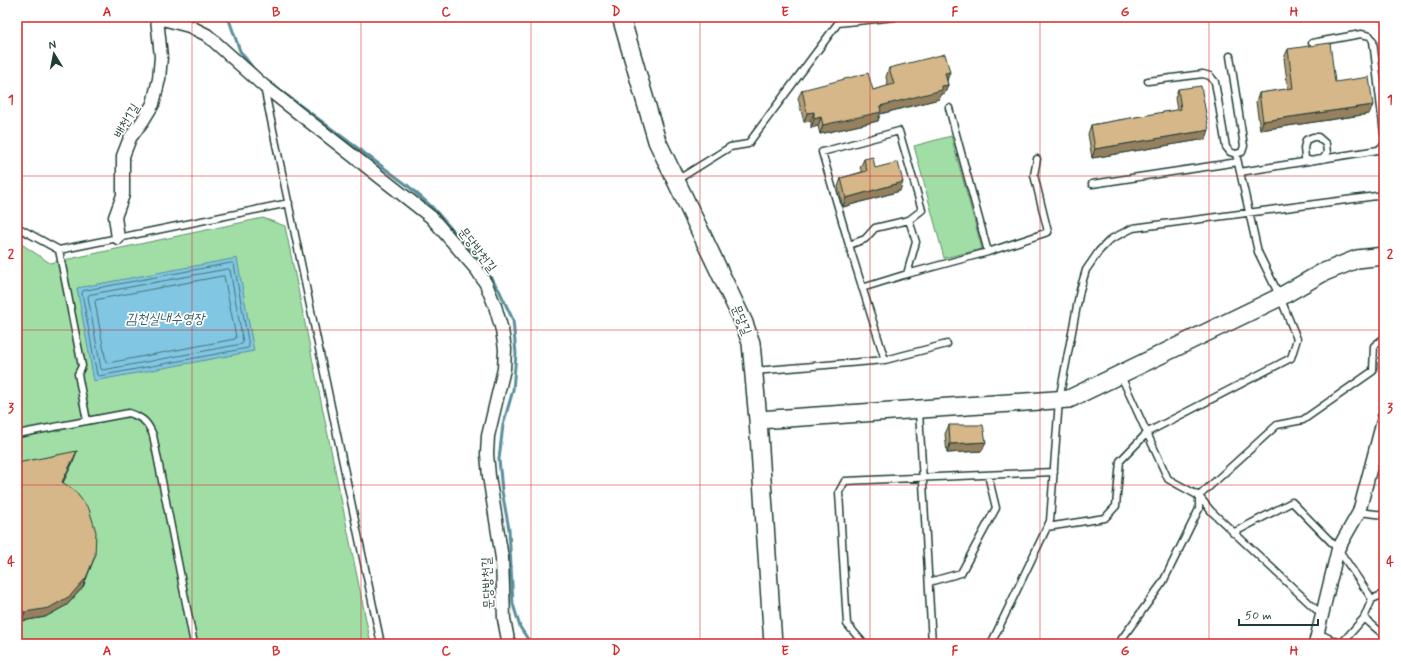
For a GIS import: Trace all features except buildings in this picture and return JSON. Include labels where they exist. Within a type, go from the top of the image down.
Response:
[{"type":"street","name":"문당방천길","points":[[156,17],[189,26],[207,35],[264,86],[431,217],[477,270],[486,284],[495,306],[502,330],[505,349],[504,369],[488,436],[487,454],[502,558],[504,619],[510,644]]},
{"type":"street","name":"배천1길","points":[[118,238],[115,217],[123,195],[123,156],[130,138],[153,104],[159,78],[161,57],[156,17]]},
{"type":"street","name":"문당길","points":[[621,17],[657,141],[744,323],[751,343],[758,420],[773,644]]},
{"type":"street","points":[[758,420],[1069,399],[1280,297],[1322,273],[1357,259],[1384,256]]},
{"type":"street","points":[[1317,638],[1338,549],[1359,512],[1380,447],[1384,417]]},
{"type":"lane","points":[[676,180],[730,148],[748,144],[838,23],[895,17]]},
{"type":"lane","points":[[1312,43],[1361,34],[1370,36],[1373,41],[1384,134]]},
{"type":"lane","points":[[1148,81],[1203,74],[1210,76],[1215,82],[1226,147],[1230,152],[1236,154],[1242,152],[1244,146],[1230,56]]},
{"type":"lane","points":[[264,86],[381,644]]},
{"type":"lane","points":[[949,108],[988,252]]},
{"type":"lane","points":[[849,245],[865,239],[876,228],[909,220],[922,210],[899,131],[822,152],[849,245],[862,288],[885,360]]},
{"type":"lane","points":[[1310,161],[1306,158],[1304,148],[1306,140],[1313,137],[1318,137],[1326,144],[1327,153],[1323,159]]},
{"type":"lane","points":[[1240,172],[1378,150],[1384,145]]},
{"type":"lane","points":[[1047,527],[1105,518],[1116,506],[1120,461],[1148,432],[1291,358],[1297,339],[1280,297],[1258,252],[1236,154]]},
{"type":"lane","points":[[862,288],[988,252],[1048,232],[1034,175],[1037,159]]},
{"type":"lane","points":[[1092,184],[1238,162]]},
{"type":"lane","points":[[991,644],[1050,521],[1059,400],[1080,290],[1086,270],[1099,251],[1111,239],[1133,228],[1384,195]]},
{"type":"lane","points":[[17,227],[59,250],[289,202]]},
{"type":"lane","points":[[907,274],[916,242],[909,220]]},
{"type":"lane","points":[[59,250],[82,366],[78,374],[87,421]]},
{"type":"lane","points":[[1118,644],[1163,582],[1199,509],[1199,496],[1277,425],[1303,420],[1372,371],[1374,346],[1384,338]]},
{"type":"lane","points":[[754,371],[885,360],[947,344]]},
{"type":"lane","points":[[1120,374],[1148,432],[1168,479],[1199,496],[1210,511],[1322,615]]},
{"type":"lane","points":[[919,409],[932,644]]},
{"type":"lane","points":[[17,434],[129,413],[140,417],[148,424],[153,435],[194,644]]},
{"type":"lane","points":[[864,644],[847,624],[840,492],[845,481],[1054,472]]},
{"type":"lane","points":[[929,582],[961,573],[996,508],[988,475]]},
{"type":"lane","points":[[1234,533],[1292,502],[1338,549],[1372,599]]},
{"type":"lane","points":[[1359,512],[1384,515]]},
{"type":"lane","points":[[1317,638],[1341,644],[1364,618],[1372,599],[1384,594]]},
{"type":"lane","points":[[1364,618],[1384,635]]},
{"type":"green space","points":[[951,136],[982,249],[944,258],[914,146]]},
{"type":"green space","points":[[263,218],[285,226],[371,644],[17,644],[17,241],[50,263]]},
{"type":"water","name":"김천실내수영장","points":[[237,258],[254,351],[94,381],[77,288]]},
{"type":"waterway","points":[[228,17],[240,51],[256,72]]},
{"type":"waterway","points":[[270,83],[407,185],[432,207],[478,259],[499,290],[513,320],[516,354],[513,390],[503,425],[499,459],[502,491],[509,529],[513,604],[520,627],[531,644]]}]
